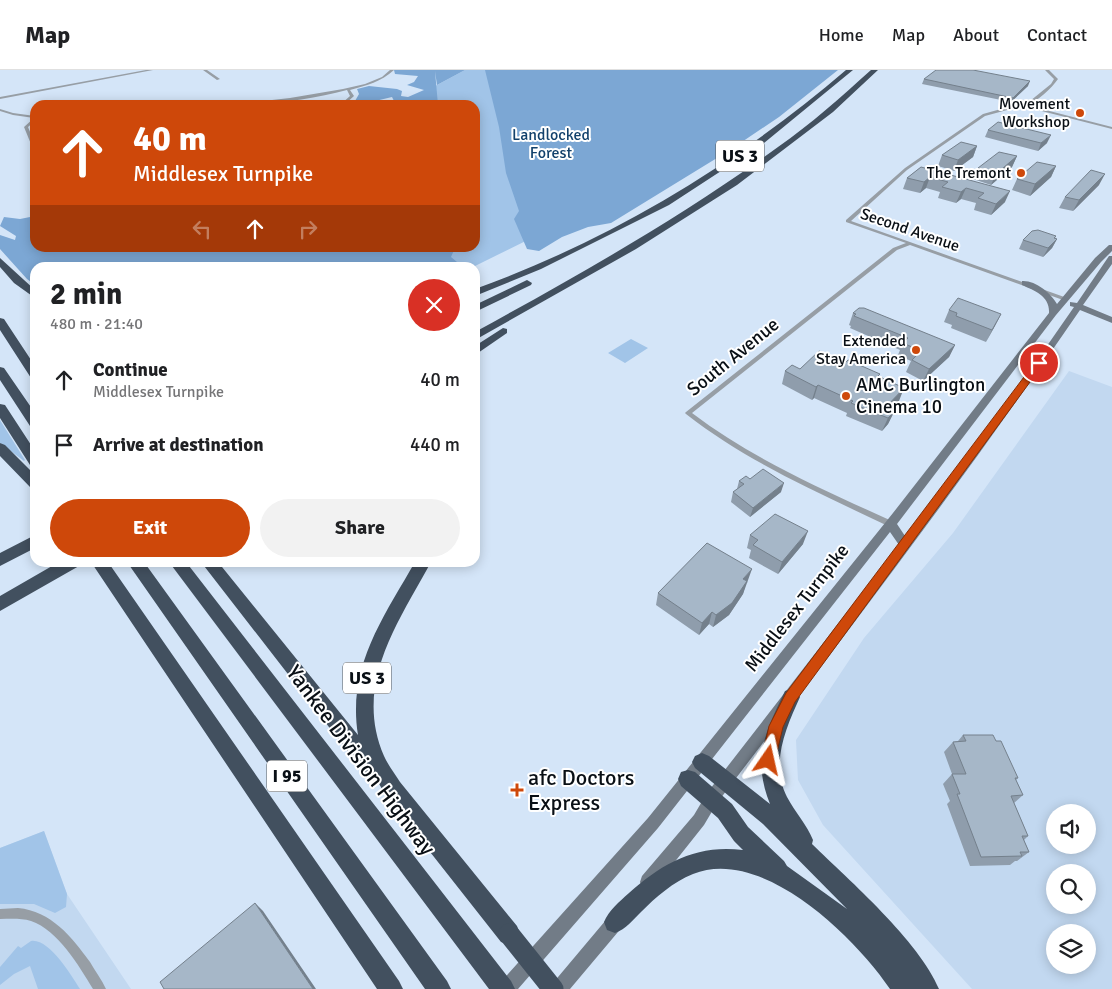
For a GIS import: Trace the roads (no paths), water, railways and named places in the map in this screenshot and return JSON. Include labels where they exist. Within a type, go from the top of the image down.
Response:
[{"type":"highway","name":"US 3","points":[[480,307],[595,245],[695,185],[757,144],[805,109],[850,70]]},
{"type":"highway","name":"US 3","points":[[480,347],[516,322],[724,190],[780,151],[830,112],[875,70]]},
{"type":"highway","points":[[480,291],[520,276],[621,228]]},
{"type":"highway","points":[[480,334],[641,243]]},
{"type":"highway","points":[[0,261],[30,291]]},
{"type":"highway","points":[[0,321],[30,367]]},
{"type":"highway","points":[[8,334],[30,355]]},
{"type":"highway","points":[[0,371],[30,415]]},
{"type":"highway","points":[[0,408],[30,454]]},
{"type":"highway","points":[[0,448],[30,478]]},
{"type":"highway","points":[[0,560],[30,544]]},
{"type":"highway","points":[[0,604],[65,567]]},
{"type":"highway","points":[[102,567],[391,989]]},
{"type":"highway","name":"I 95","points":[[139,567],[439,989]]},
{"type":"highway","name":"Yankee Division Highway","points":[[181,567],[504,989]]},
{"type":"highway","points":[[213,567],[361,756],[400,798]]},
{"type":"highway","name":"US 3","points":[[420,567],[378,642],[369,669],[365,688],[366,724],[372,751],[381,771],[400,798],[553,989]]},
{"type":"highway","points":[[790,698],[776,726],[771,743],[768,760],[773,788],[786,816],[829,875]]},
{"type":"highway","points":[[702,762],[770,817],[829,875],[887,935],[907,959],[927,989]]},
{"type":"highway","points":[[688,778],[712,798],[756,849],[866,944],[888,967],[904,989]]},
{"type":"highway","points":[[615,922],[658,884],[683,868],[697,862],[719,860],[748,861],[776,872],[800,887]]},
{"type":"main road","name":"Middlesex Turnpike","points":[[504,989],[653,823],[891,524],[1053,313],[1098,260],[1112,247]]},
{"type":"main road","points":[[559,989],[699,820],[712,798],[790,698],[1020,391],[1112,258]]},
{"type":"main road","points":[[1025,283],[1051,300],[1054,308],[1053,313]]},
{"type":"main road","points":[[1066,299],[1112,313]]},
{"type":"main road","points":[[1080,304],[1112,320]]},
{"type":"main road","points":[[891,524],[905,545]]},
{"type":"street","points":[[0,98],[151,70]]},
{"type":"street","points":[[205,70],[218,79]]},
{"type":"street","points":[[279,100],[348,89],[381,80],[392,70]]},
{"type":"street","points":[[1022,107],[1032,106],[1056,82],[1047,70]]},
{"type":"street","points":[[348,89],[352,96],[348,100]]},
{"type":"street","name":"Second Avenue","points":[[1066,299],[848,221],[913,164],[984,115],[1007,108],[1032,106],[1112,128]]},
{"type":"street","points":[[0,110],[30,117]]},
{"type":"street","points":[[30,123],[26,127],[30,137]]},
{"type":"street","name":"South Avenue","points":[[891,524],[805,484],[750,454],[688,413],[895,249],[911,243]]},
{"type":"street","points":[[0,914],[27,915],[45,923],[74,951],[100,989]]},
{"type":"place","name":"Movement Workshop","points":[[1080,113]]},
{"type":"place","name":"The Tremont","points":[[1021,173]]},
{"type":"place","name":"Extended Stay America","points":[[916,350]]},
{"type":"place","name":"AMC Burlington Cinema 10","points":[[846,396]]},
{"type":"place","name":"afc Doctors Express","points":[[517,790]]},
{"type":"park label","name":"Landlocked Forest","points":[[551,144]]}]
